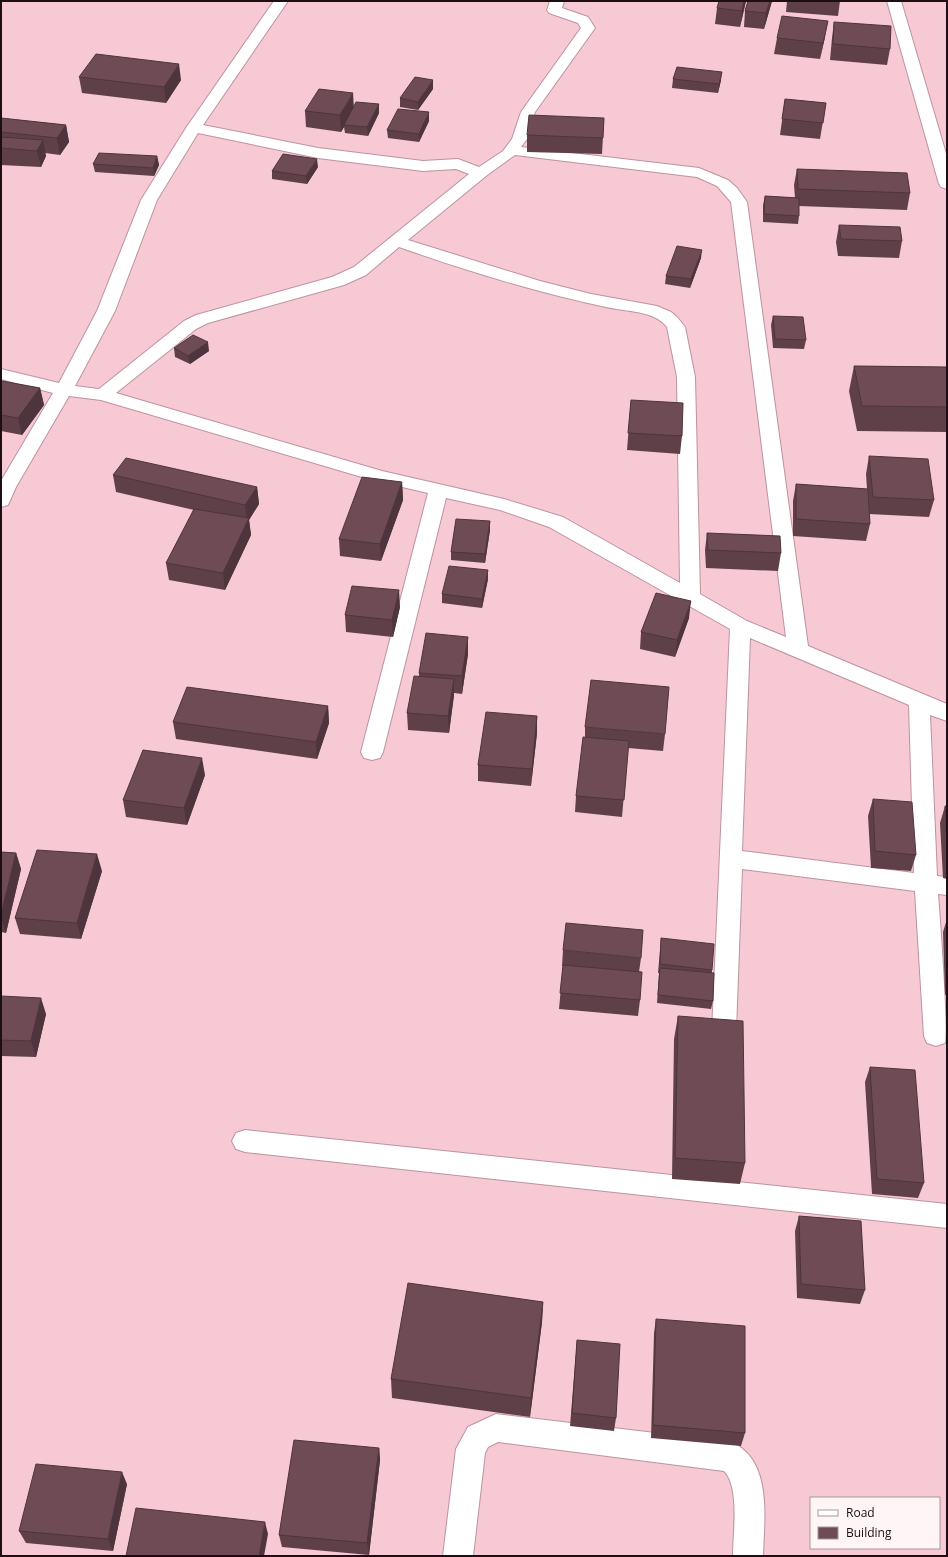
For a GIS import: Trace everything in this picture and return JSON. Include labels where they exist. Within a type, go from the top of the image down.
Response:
[{"type":"street","points":[[1,501],[7,487],[64,390],[106,311],[149,200],[194,128],[281,1]]},
{"type":"street","points":[[103,395],[190,325],[202,319],[350,276],[360,271],[510,150],[519,139],[528,112],[588,28],[583,20],[554,10],[557,1]]},
{"type":"street","points":[[894,1],[947,184]]},
{"type":"street","points":[[194,128],[318,153],[423,166],[458,164],[480,173]]},
{"type":"street","points":[[510,150],[699,173],[717,178],[735,195],[739,202],[798,650]]},
{"type":"street","points":[[396,241],[501,277],[619,305],[655,310],[666,314],[672,321],[676,327],[686,377],[690,597]]},
{"type":"street","points":[[1,374],[22,378],[64,390],[103,395],[379,476],[504,505],[556,522],[740,626],[947,713]]},
{"type":"street","points":[[1,388],[22,378]]},
{"type":"street","points":[[372,752],[438,490]]},
{"type":"street","points":[[724,1031],[740,626]]},
{"type":"street","points":[[919,701],[936,885],[936,1036]]},
{"type":"street","points":[[731,859],[936,885]]},
{"type":"street","points":[[245,1141],[947,1216]]},
{"type":"street","points":[[458,1556],[471,1450],[478,1437],[496,1428],[731,1457],[740,1466],[745,1478],[749,1504],[748,1556]]},
{"type":"building","points":[[719,1],[744,1],[742,11],[717,8]]},
{"type":"building","points":[[748,1],[770,1],[766,13],[745,11]]},
{"type":"building","points":[[782,16],[828,21],[823,43],[777,38]]},
{"type":"building","points":[[834,22],[891,26],[890,49],[833,44]]},
{"type":"building","points":[[96,54],[179,64],[164,87],[79,77]]},
{"type":"building","points":[[677,67],[722,72],[719,84],[673,79]]},
{"type":"building","points":[[415,77],[433,80],[418,102],[400,98]]},
{"type":"building","points":[[319,89],[353,93],[340,115],[305,111]]},
{"type":"building","points":[[785,99],[826,103],[823,123],[782,119]]},
{"type":"building","points":[[356,102],[379,104],[367,127],[344,125]]},
{"type":"building","points":[[398,109],[429,112],[419,134],[387,130]]},
{"type":"building","points":[[529,115],[604,118],[603,138],[527,135]]},
{"type":"building","points":[[1,118],[66,125],[57,138],[1,132]]},
{"type":"building","points":[[1,137],[43,140],[37,151],[1,148]]},
{"type":"building","points":[[99,153],[157,156],[153,168],[93,164]]},
{"type":"building","points":[[283,154],[317,159],[306,176],[272,171]]},
{"type":"building","points":[[797,169],[907,173],[910,193],[798,189]]},
{"type":"building","points":[[765,196],[799,198],[799,216],[764,214]]},
{"type":"building","points":[[839,225],[900,227],[902,241],[841,239]]},
{"type":"building","points":[[677,246],[702,250],[691,279],[666,276]]},
{"type":"building","points":[[773,316],[803,317],[806,340],[775,339]]},
{"type":"building","points":[[193,335],[208,342],[188,356],[174,348]]},
{"type":"building","points":[[854,366],[947,367],[947,407],[862,406]]},
{"type":"building","points":[[2,381],[40,388],[18,418],[1,415]]},
{"type":"building","points":[[631,400],[683,403],[682,436],[628,433]]},
{"type":"building","points":[[869,456],[928,459],[934,500],[873,497]]},
{"type":"building","points":[[126,458],[257,487],[245,505],[113,475]]},
{"type":"building","points":[[362,477],[402,482],[380,544],[339,539]]},
{"type":"building","points":[[796,484],[868,489],[870,524],[796,519]]},
{"type":"building","points":[[194,509],[249,518],[223,573],[166,563]]},
{"type":"building","points":[[456,519],[490,521],[485,554],[451,552]]},
{"type":"building","points":[[707,533],[780,536],[781,553],[708,550]]},
{"type":"building","points":[[449,566],[488,570],[482,599],[442,594]]},
{"type":"building","points":[[352,586],[399,590],[392,620],[345,615]]},
{"type":"building","points":[[656,593],[691,601],[677,640],[641,632]]},
{"type":"building","points":[[426,633],[468,637],[462,676],[419,673]]},
{"type":"building","points":[[414,676],[454,679],[448,716],[407,713]]},
{"type":"building","points":[[591,680],[669,687],[665,734],[585,727]]},
{"type":"building","points":[[187,687],[328,706],[316,742],[173,722]]},
{"type":"building","points":[[486,712],[537,716],[532,769],[478,765]]},
{"type":"building","points":[[583,737],[629,741],[624,800],[576,796]]},
{"type":"building","points":[[143,750],[202,758],[184,808],[123,800]]},
{"type":"building","points":[[873,799],[912,802],[916,855],[875,851]]},
{"type":"building","points":[[945,806],[947,806],[947,842]]},
{"type":"building","points":[[37,850],[97,854],[77,923],[15,918]]},
{"type":"building","points":[[1,852],[16,853],[1,915]]},
{"type":"building","points":[[566,923],[643,930],[641,958],[563,950]]},
{"type":"building","points":[[661,938],[714,944],[712,970],[660,964]]},
{"type":"building","points":[[563,965],[642,972],[640,1000],[560,993]]},
{"type":"building","points":[[660,968],[714,973],[713,1001],[658,995]]},
{"type":"building","points":[[1,996],[41,998],[31,1041],[1,1040]]},
{"type":"building","points":[[678,1016],[743,1021],[745,1163],[675,1158]]},
{"type":"building","points":[[870,1067],[915,1070],[924,1183],[877,1179]]},
{"type":"building","points":[[799,1216],[861,1221],[865,1290],[801,1284]]},
{"type":"building","points":[[408,1283],[543,1302],[531,1398],[391,1379]]},
{"type":"building","points":[[656,1319],[745,1326],[745,1433],[653,1425]]},
{"type":"building","points":[[577,1340],[620,1344],[616,1418],[572,1413]]},
{"type":"building","points":[[294,1440],[379,1448],[367,1543],[279,1535]]},
{"type":"building","points":[[36,1464],[122,1472],[108,1539],[19,1531]]},
{"type":"building","points":[[136,1508],[265,1522],[259,1556],[126,1556]]}]
